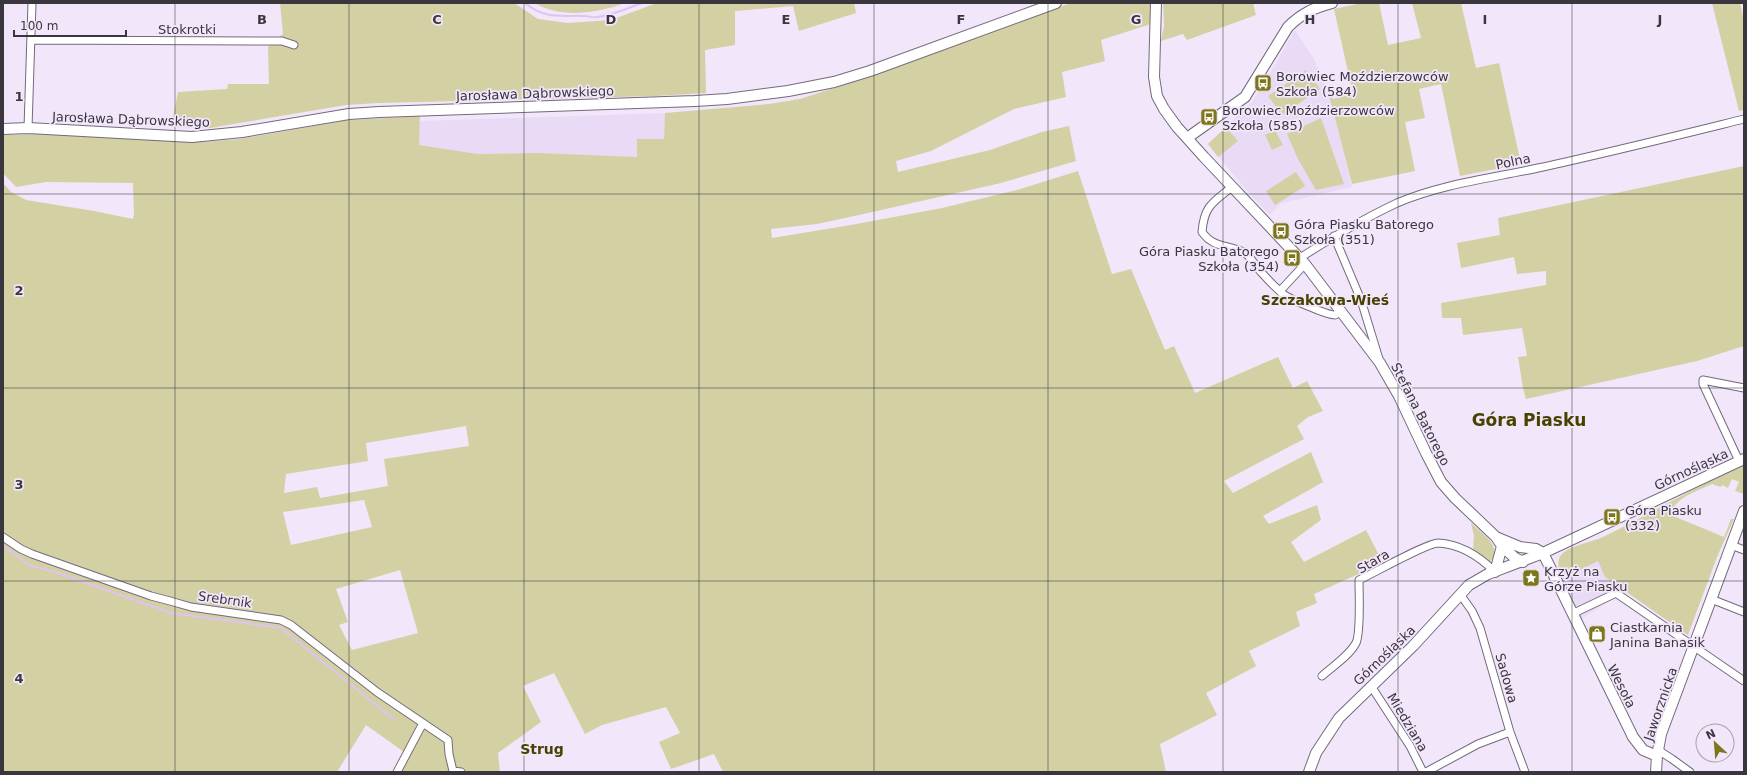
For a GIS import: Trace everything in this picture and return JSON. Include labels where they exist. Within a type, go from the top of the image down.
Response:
[{"type":"street","points":[[28,128],[32,3]]},
{"type":"street","name":"Jarosława Dąbrowskiego","points":[[3,129],[28,128],[192,137],[242,132],[349,114],[657,102],[742,97],[815,86],[870,71],[1056,3]]},
{"type":"street","name":"Stefana Batorego","points":[[1156,3],[1156,43],[1153,65],[1155,90],[1164,110],[1187,138],[1302,261],[1380,363],[1399,396],[1441,482],[1496,537],[1502,546],[1515,558],[1523,562]]},
{"type":"street","points":[[1187,138],[1245,97],[1288,27],[1295,20],[1302,14],[1332,3]]},
{"type":"street","name":"Stokrotki","points":[[31,40],[282,41],[294,45]]},
{"type":"street","name":"Polna","points":[[1280,291],[1302,261],[1334,236],[1398,203],[1446,188],[1744,119]]},
{"type":"street","points":[[1232,187],[1211,203],[1203,221],[1202,232],[1207,239],[1218,246],[1232,248],[1250,257],[1260,271],[1285,295],[1317,310],[1335,315],[1340,312]]},
{"type":"street","points":[[1334,236],[1361,300],[1380,363]]},
{"type":"street","points":[[1741,460],[1703,384],[1703,380],[1744,388]]},
{"type":"street","name":"Górnośląska","points":[[1308,772],[1316,753],[1339,718],[1413,646],[1469,585],[1495,572],[1543,553],[1741,460]]},
{"type":"street","name":"Jaworznicka","points":[[1656,772],[1657,753],[1661,734],[1744,511]]},
{"type":"street","name":"Srebrnik","points":[[3,536],[21,549],[32,554],[151,596],[192,607],[281,620],[291,624],[377,692],[448,740],[449,754],[454,771],[461,772]]},
{"type":"street","name":"Stefana Batorego","points":[[1496,537],[1520,547],[1536,549],[1543,553]]},
{"type":"street","name":"Stara","points":[[1322,676],[1351,650],[1356,642],[1359,608],[1359,580],[1437,543],[1478,556],[1495,572]]},
{"type":"street","points":[[1731,545],[1744,550]]},
{"type":"street","points":[[1495,572],[1502,546]]},
{"type":"street","points":[[1520,547],[1523,562]]},
{"type":"street","name":"Wesoła","points":[[1543,553],[1633,737],[1643,750],[1657,753]]},
{"type":"street","points":[[1572,614],[1616,593],[1744,681]]},
{"type":"street","name":"Sadowa","points":[[1460,594],[1472,611],[1480,628],[1510,732],[1526,772]]},
{"type":"street","points":[[1711,599],[1744,612]]},
{"type":"street","name":"Miedziana","points":[[1371,686],[1410,746],[1423,772]]},
{"type":"street","points":[[397,772],[423,723]]},
{"type":"street","points":[[1426,772],[1478,744],[1510,732]]},
{"type":"street","points":[[1657,753],[1672,759],[1690,772]]},
{"type":"shaded area","points":[[280,3],[514,3],[538,19],[568,23],[611,20],[657,3],[854,3],[856,13],[799,31],[793,6],[735,11],[735,45],[705,50],[706,93],[655,96],[346,105],[210,128],[171,127],[178,92],[227,89],[228,84],[269,84],[268,47],[283,34]]},
{"type":"shaded area","points":[[535,3],[625,3],[592,12],[568,13],[545,8]]},
{"type":"shaded area","points":[[1071,3],[1150,3],[1151,24],[1101,40],[1105,61],[1062,72],[1066,97],[1014,109],[931,151],[896,161],[898,172],[990,150],[1042,132],[1069,126],[1076,161],[1001,183],[859,215],[817,224],[771,229],[772,238],[942,208],[1017,190],[1078,171],[1112,274],[1131,269],[1165,350],[1174,346],[1195,393],[1278,357],[1293,388],[1307,381],[1323,411],[1308,417],[1297,426],[1304,439],[1224,481],[1233,493],[1311,452],[1323,482],[1263,516],[1269,524],[1317,505],[1321,520],[1291,542],[1304,562],[1366,530],[1383,563],[1314,594],[1317,603],[1296,612],[1300,626],[1249,651],[1256,666],[1206,693],[1217,715],[1160,744],[1166,772],[723,772],[714,754],[671,769],[659,742],[680,733],[666,707],[602,725],[585,734],[554,673],[523,686],[541,722],[498,753],[500,772],[400,772],[412,752],[419,734],[404,752],[366,725],[337,772],[3,772],[3,183],[11,192],[26,200],[133,219],[134,214],[133,183],[46,182],[16,187],[3,173],[3,135],[39,134],[203,142],[239,139],[348,120],[420,116],[419,145],[478,154],[538,153],[637,157],[637,139],[664,139],[665,113],[769,104],[800,99],[886,71]],"holes":[[[466,426],[469,446],[384,459],[388,486],[320,498],[317,487],[284,493],[286,474],[368,461],[366,443]],[[364,500],[372,527],[291,545],[283,512]],[[400,570],[418,633],[352,650],[339,625],[348,622],[336,589]]]},
{"type":"shaded area","points":[[1163,3],[1253,3],[1256,15],[1187,40],[1183,34],[1161,41],[1164,26]]},
{"type":"shaded area","points":[[1362,3],[1379,3],[1388,45],[1421,38],[1412,3],[1461,3],[1476,68],[1499,63],[1521,164],[1460,176],[1441,84],[1419,89],[1425,118],[1405,122],[1415,171],[1352,184],[1328,91],[1333,99],[1353,94],[1334,9]]},
{"type":"shaded area","points":[[1712,3],[1740,3],[1744,21],[1744,110],[1739,111]]},
{"type":"shaded area","points":[[1295,30],[1314,59],[1329,94],[1352,187],[1280,204],[1270,215],[1250,194],[1208,144],[1251,103]]},
{"type":"shaded area","points":[[1306,70],[1320,89],[1282,115],[1268,96]]},
{"type":"shaded area","points":[[665,113],[664,139],[637,157],[538,153],[478,154],[418,145],[420,121]]},
{"type":"shaded area","points":[[1321,118],[1344,184],[1316,190],[1298,159],[1287,134]]},
{"type":"shaded area","points":[[1226,127],[1238,141],[1218,157],[1208,144]]},
{"type":"shaded area","points":[[1275,130],[1283,145],[1272,150],[1265,135]]},
{"type":"shaded area","points":[[1744,166],[1744,346],[1697,361],[1526,399],[1518,357],[1527,356],[1522,328],[1463,335],[1461,318],[1442,318],[1441,303],[1546,285],[1546,271],[1517,274],[1514,257],[1461,268],[1457,243],[1500,235],[1498,218]]},
{"type":"shaded area","points":[[1296,172],[1305,186],[1275,205],[1266,191]]},
{"type":"shaded area","points":[[1744,465],[1744,494],[1735,491],[1739,482],[1732,479],[1728,488],[1722,485],[1721,487],[1712,484],[1693,492],[1681,500],[1676,504],[1671,515],[1724,537],[1731,519],[1734,519],[1717,557],[1688,635],[1605,577],[1598,561],[1562,579],[1558,562],[1563,553],[1567,550],[1605,536]]},
{"type":"shaded area","points":[[1471,523],[1490,540],[1493,545],[1494,556],[1490,562],[1473,551],[1474,536]]},
{"type":"shaded area","points":[[1598,561],[1605,577],[1616,585],[1616,597],[1581,619],[1562,579]]},
{"type":"waterway","points":[[525,3],[540,12],[554,16],[594,17],[615,13],[642,3]]},
{"type":"waterway","points":[[3,546],[29,565],[61,574],[171,613],[281,628],[395,720]]},
{"type":"place","name":"Borowiec Moździerzowców Szkoła (584)","points":[[1263,83]]},
{"type":"place","name":"Borowiec Moździerzowców Szkoła (585)","points":[[1209,117]]},
{"type":"place","name":"Góra Piasku Batorego Szkoła (351)","points":[[1281,231]]},
{"type":"place","name":"Góra Piasku Batorego Szkoła (354)","points":[[1292,258]]},
{"type":"place","name":"Góra Piasku (332)","points":[[1612,517]]},
{"type":"place","name":"Krzyż na Górze Piasku","points":[[1531,578]]},
{"type":"place","name":"Ciastkarnia Janina Banasik","points":[[1597,634]]},
{"type":"district","name":"Szczakowa-Wieś","points":[[1325,300]]},
{"type":"district","name":"Góra Piasku","points":[[1529,420]]},
{"type":"district","name":"Strug","points":[[542,749]]}]
